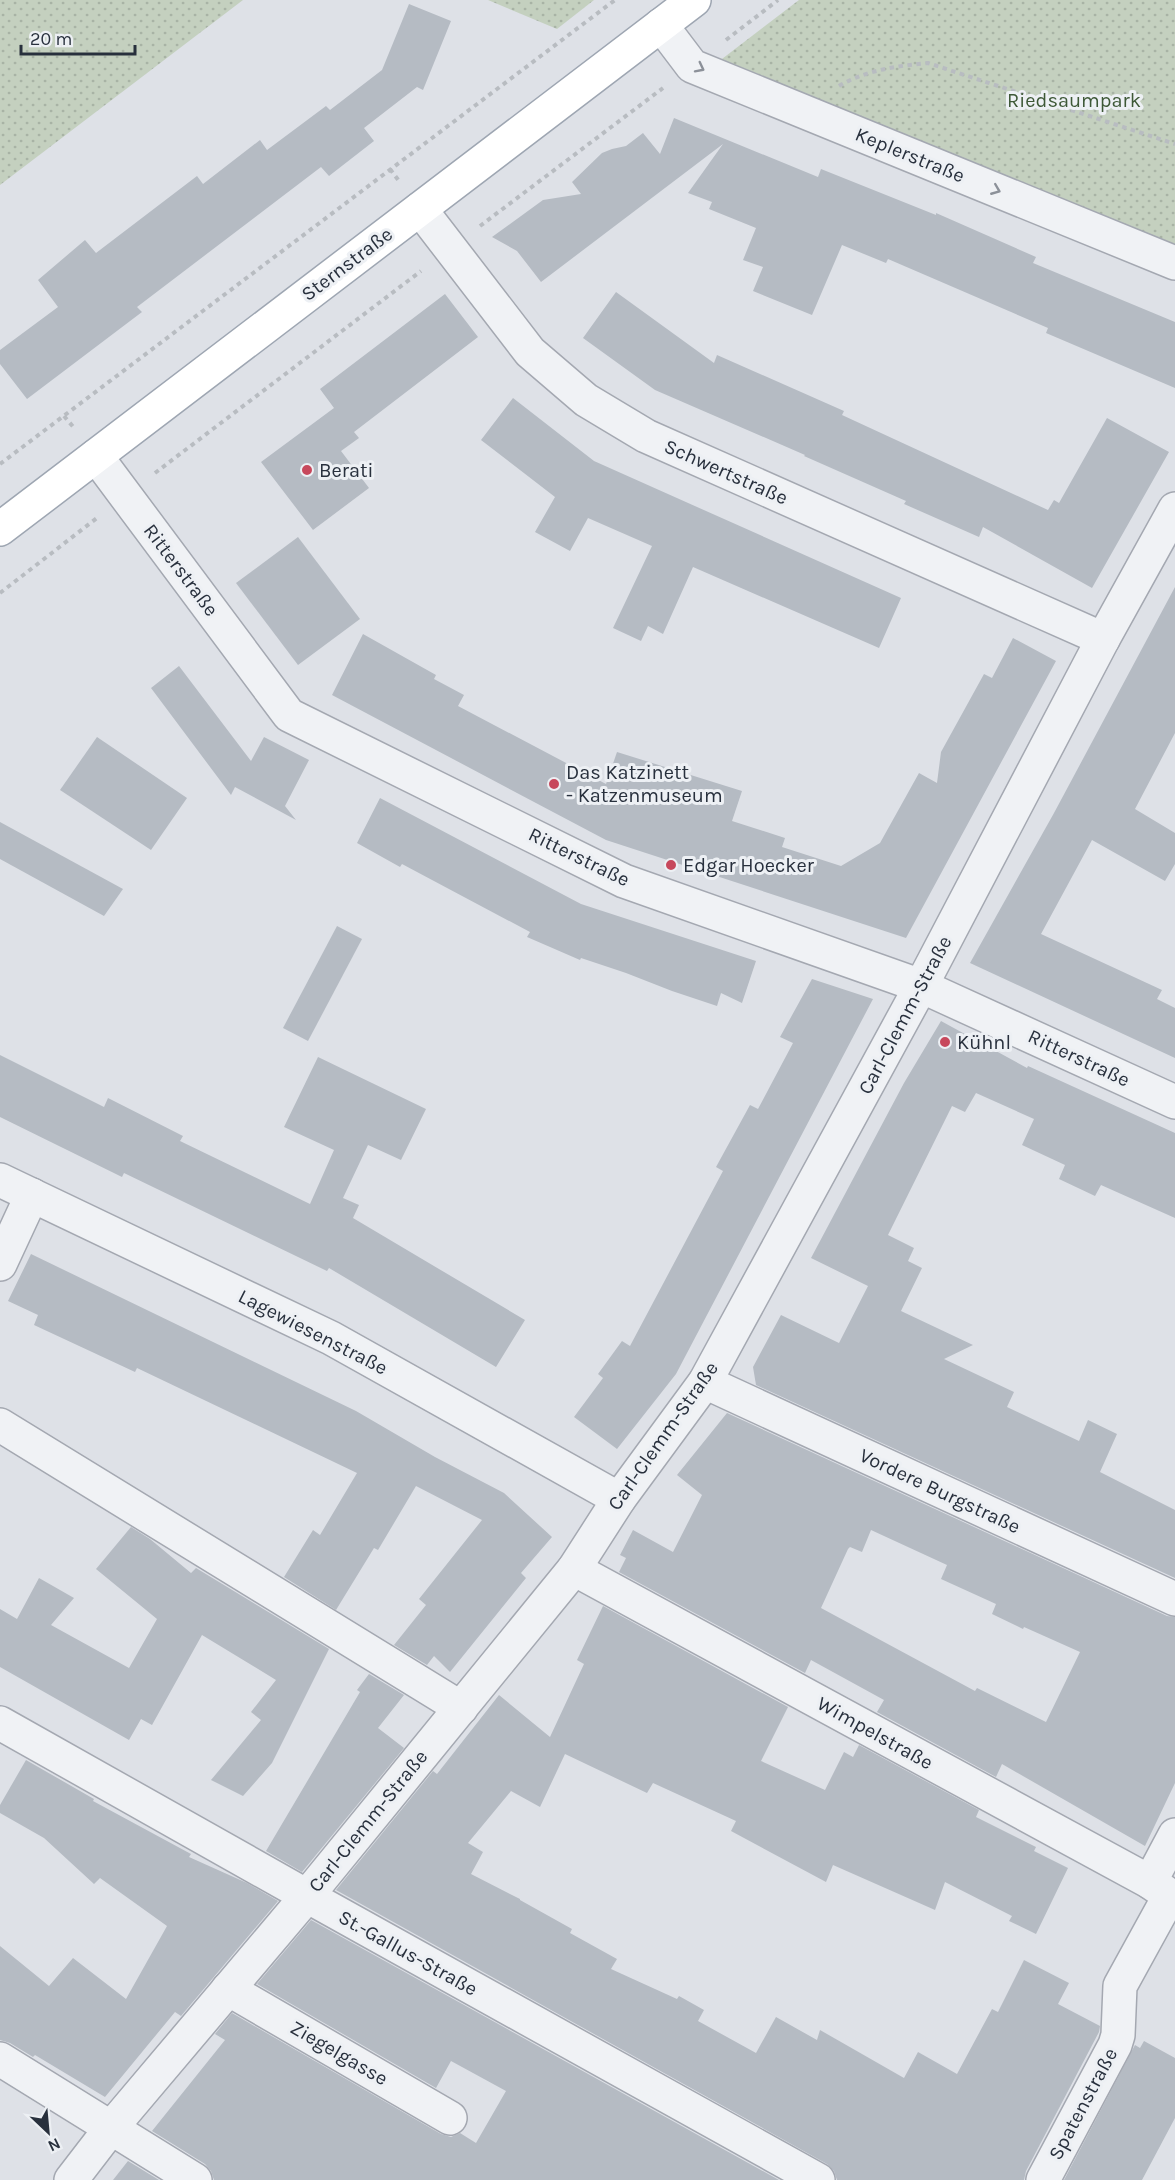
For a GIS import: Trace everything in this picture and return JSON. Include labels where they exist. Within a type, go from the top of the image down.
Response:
[{"type":"main road","name":"Sternstraße","points":[[0,529],[694,0]]},
{"type":"street","points":[[661,25],[692,66]]},
{"type":"street","name":"Keplerstraße","points":[[692,66],[1175,263]]},
{"type":"street","name":"Schwertstraße","points":[[420,209],[530,352],[586,400],[646,436],[1103,639]]},
{"type":"street","name":"Ritterstraße","points":[[96,456],[289,715],[624,881],[921,986],[1175,1102]]},
{"type":"street","name":"Carl-Clemm-Straße","points":[[71,2180],[111,2128],[307,1896],[574,1569],[619,1499],[705,1382],[921,986],[1103,639],[1175,509]]},
{"type":"street","name":"Lagewiesenstraße","points":[[0,1180],[331,1338],[619,1499]]},
{"type":"street","points":[[0,1264],[32,1195]]},
{"type":"street","name":"Vordere Burgstraße","points":[[705,1382],[1175,1599]]},
{"type":"street","points":[[0,1425],[462,1707]]},
{"type":"street","name":"Wimpelstraße","points":[[574,1569],[1165,1892]]},
{"type":"street","name":"St.-Gallus-Straße","points":[[0,1723],[819,2180]]},
{"type":"street","name":"Spatenstraße","points":[[1044,2180],[1115,2045],[1118,2035],[1120,1986],[1165,1892],[1175,1835]]},
{"type":"street","name":"Ziegelgasse","points":[[228,1989],[450,2118]]},
{"type":"street","points":[[0,2059],[195,2180]]},
{"type":"path","points":[[0,464],[615,0]]},
{"type":"path","points":[[0,593],[778,0]]},
{"type":"path","points":[[799,110],[853,78],[889,67],[928,63],[1175,144]]},
{"type":"green space","points":[[0,0],[243,0],[0,185]]},
{"type":"green space","points":[[488,0],[594,0],[557,29]]},
{"type":"green space","name":"Riedsaumpark","points":[[799,0],[1175,0],[1175,249],[718,62]]},
{"type":"building","points":[[409,4],[451,21],[423,90],[417,87],[364,128],[374,141],[329,176],[321,167],[137,307],[142,312],[27,399],[0,364],[0,350],[58,307],[38,280],[85,240],[96,253],[197,176],[203,184],[260,140],[267,150],[326,106],[330,110],[382,70]]},
{"type":"building","points":[[674,118],[818,177],[821,169],[936,215],[936,213],[1036,257],[1033,263],[1175,322],[1175,388],[1046,333],[1048,328],[888,259],[886,263],[842,245],[812,315],[753,291],[763,267],[743,260],[756,228],[709,209],[712,202],[688,193],[723,144],[541,282],[517,251],[492,237],[543,200],[581,194],[572,182],[602,153],[626,146],[643,133],[660,154]]},
{"type":"building","points":[[616,292],[714,363],[717,355],[844,411],[842,415],[1048,510],[1054,500],[1059,503],[1107,418],[1169,452],[1092,588],[983,527],[979,537],[904,504],[906,501],[805,455],[655,390],[583,338]]},
{"type":"building","points":[[445,294],[478,337],[354,432],[359,438],[341,451],[369,488],[313,530],[261,462],[334,408],[320,389]]},
{"type":"building","points":[[513,398],[594,461],[901,598],[879,648],[693,567],[663,634],[648,626],[641,641],[613,628],[652,546],[588,518],[570,551],[535,532],[555,497],[481,440]]},
{"type":"building","points":[[298,537],[360,619],[298,665],[236,583]]},
{"type":"building","points":[[1175,587],[1175,733],[1135,809],[1175,833],[1175,864],[1165,881],[1092,840],[1041,934],[1162,990],[1157,999],[1175,1008],[1175,1058],[970,963],[1054,813]]},
{"type":"building","points":[[363,634],[436,675],[434,679],[464,695],[458,706],[606,784],[617,752],[742,791],[732,821],[785,838],[782,847],[841,866],[880,843],[919,773],[937,783],[941,752],[984,674],[992,678],[1013,638],[1056,661],[906,938],[606,840],[332,695]]},
{"type":"building","points":[[179,666],[251,761],[264,737],[309,760],[285,806],[296,820],[235,787],[231,795],[151,688]]},
{"type":"building","points":[[97,737],[187,798],[151,850],[60,790]]},
{"type":"building","points":[[380,798],[581,904],[756,961],[742,1003],[721,993],[717,1006],[626,973],[581,958],[580,960],[527,937],[530,932],[402,864],[400,867],[357,843]]},
{"type":"building","points":[[0,822],[123,889],[104,916],[0,859]]},
{"type":"building","points":[[337,926],[362,939],[308,1041],[283,1028]]},
{"type":"building","points":[[812,979],[873,999],[676,1374],[617,1449],[574,1417],[603,1378],[598,1374],[622,1341],[630,1346],[723,1171],[716,1167],[750,1105],[758,1109],[793,1043],[780,1037]]},
{"type":"building","points":[[941,1021],[1027,1068],[1028,1066],[1175,1133],[1175,1218],[1101,1185],[1095,1196],[1059,1179],[1065,1165],[1022,1145],[1034,1119],[976,1093],[965,1112],[952,1106],[888,1235],[914,1248],[908,1261],[922,1268],[901,1311],[973,1345],[944,1359],[1014,1392],[1007,1407],[1079,1441],[1088,1420],[1117,1434],[1100,1472],[1175,1510],[1175,1578],[756,1385],[753,1367],[781,1315],[839,1343],[868,1286],[811,1258],[904,1083]]},
{"type":"building","points":[[0,1055],[104,1107],[108,1098],[183,1136],[180,1141],[310,1204],[334,1150],[284,1127],[318,1057],[426,1109],[401,1160],[368,1145],[343,1198],[359,1205],[353,1218],[525,1320],[496,1367],[329,1268],[327,1271],[124,1173],[122,1177],[0,1117]]},
{"type":"building","points":[[31,1254],[356,1411],[435,1457],[504,1493],[552,1537],[521,1573],[526,1578],[450,1672],[434,1656],[427,1665],[394,1645],[426,1605],[419,1599],[482,1520],[416,1486],[378,1550],[374,1548],[336,1610],[284,1577],[313,1530],[320,1535],[357,1473],[137,1368],[135,1372],[34,1325],[38,1315],[8,1301]]},
{"type":"building","points":[[727,1413],[1167,1616],[1175,1617],[1175,1783],[1145,1846],[1002,1764],[996,1777],[877,1712],[884,1700],[811,1660],[805,1673],[619,1572],[626,1558],[620,1555],[633,1530],[673,1552],[702,1495],[677,1475]],"holes":[[[871,1530],[947,1565],[941,1579],[996,1604],[992,1614],[1080,1652],[1046,1722],[977,1688],[975,1691],[821,1608],[848,1549],[850,1547],[862,1552]]]},
{"type":"building","points":[[131,1527],[150,1539],[191,1573],[196,1568],[329,1649],[272,1763],[243,1796],[211,1780],[261,1720],[251,1712],[276,1680],[202,1635],[152,1725],[141,1719],[129,1740],[0,1667],[0,1609],[17,1619],[39,1578],[74,1598],[51,1625],[129,1668],[157,1619],[96,1569]]},
{"type":"building","points":[[603,1606],[788,1707],[761,1761],[825,1790],[844,1752],[853,1757],[859,1745],[979,1810],[976,1817],[1036,1847],[1034,1851],[1068,1868],[1036,1934],[1009,1921],[1012,1916],[945,1882],[935,1910],[833,1865],[826,1882],[731,1831],[736,1821],[653,1783],[647,1793],[565,1754],[540,1807],[511,1791],[468,1843],[483,1852],[471,1874],[572,1929],[570,1933],[617,1959],[611,1969],[677,1999],[679,1996],[704,2010],[698,2021],[756,2053],[776,2017],[817,2040],[820,2030],[904,2078],[918,2052],[957,2074],[992,2009],[998,2012],[1024,1960],[1069,1983],[1058,2004],[1100,2026],[1099,2032],[1026,2171],[1024,2180],[837,2180],[834,2171],[827,2164],[336,1890],[433,1771],[437,1774],[499,1695],[550,1737],[584,1664],[577,1660]]},
{"type":"building","points":[[369,1674],[404,1695],[378,1728],[404,1748],[302,1872],[266,1851],[360,1692],[357,1690]]},
{"type":"building","points":[[26,1760],[94,1799],[93,1801],[191,1854],[189,1857],[247,1883],[278,1901],[181,2016],[175,2012],[105,2097],[35,2055],[33,2057],[10,2043],[0,2040],[0,1946],[49,1986],[73,1958],[126,1999],[167,1926],[100,1878],[94,1884],[44,1838],[0,1813],[0,1805]]},
{"type":"building","points":[[311,1920],[779,2180],[214,2180],[205,2164],[152,2131],[225,2040],[215,2034],[232,2013],[441,2134],[451,2137],[460,2133],[476,2143],[506,2091],[451,2061],[436,2088],[257,1984]]},
{"type":"building","points":[[1144,2041],[1175,2058],[1175,2118],[1142,2180],[1064,2180],[1135,2045],[1140,2048]]},
{"type":"building","points":[[128,2161],[159,2180],[113,2180]]},
{"type":"place","name":"Berati","points":[[307,470]]},
{"type":"place","name":"Das Katzinett - Katzenmuseum","points":[[554,784]]},
{"type":"place","name":"Edgar Hoecker","points":[[671,865]]},
{"type":"place","name":"Kühnl","points":[[945,1042]]}]
